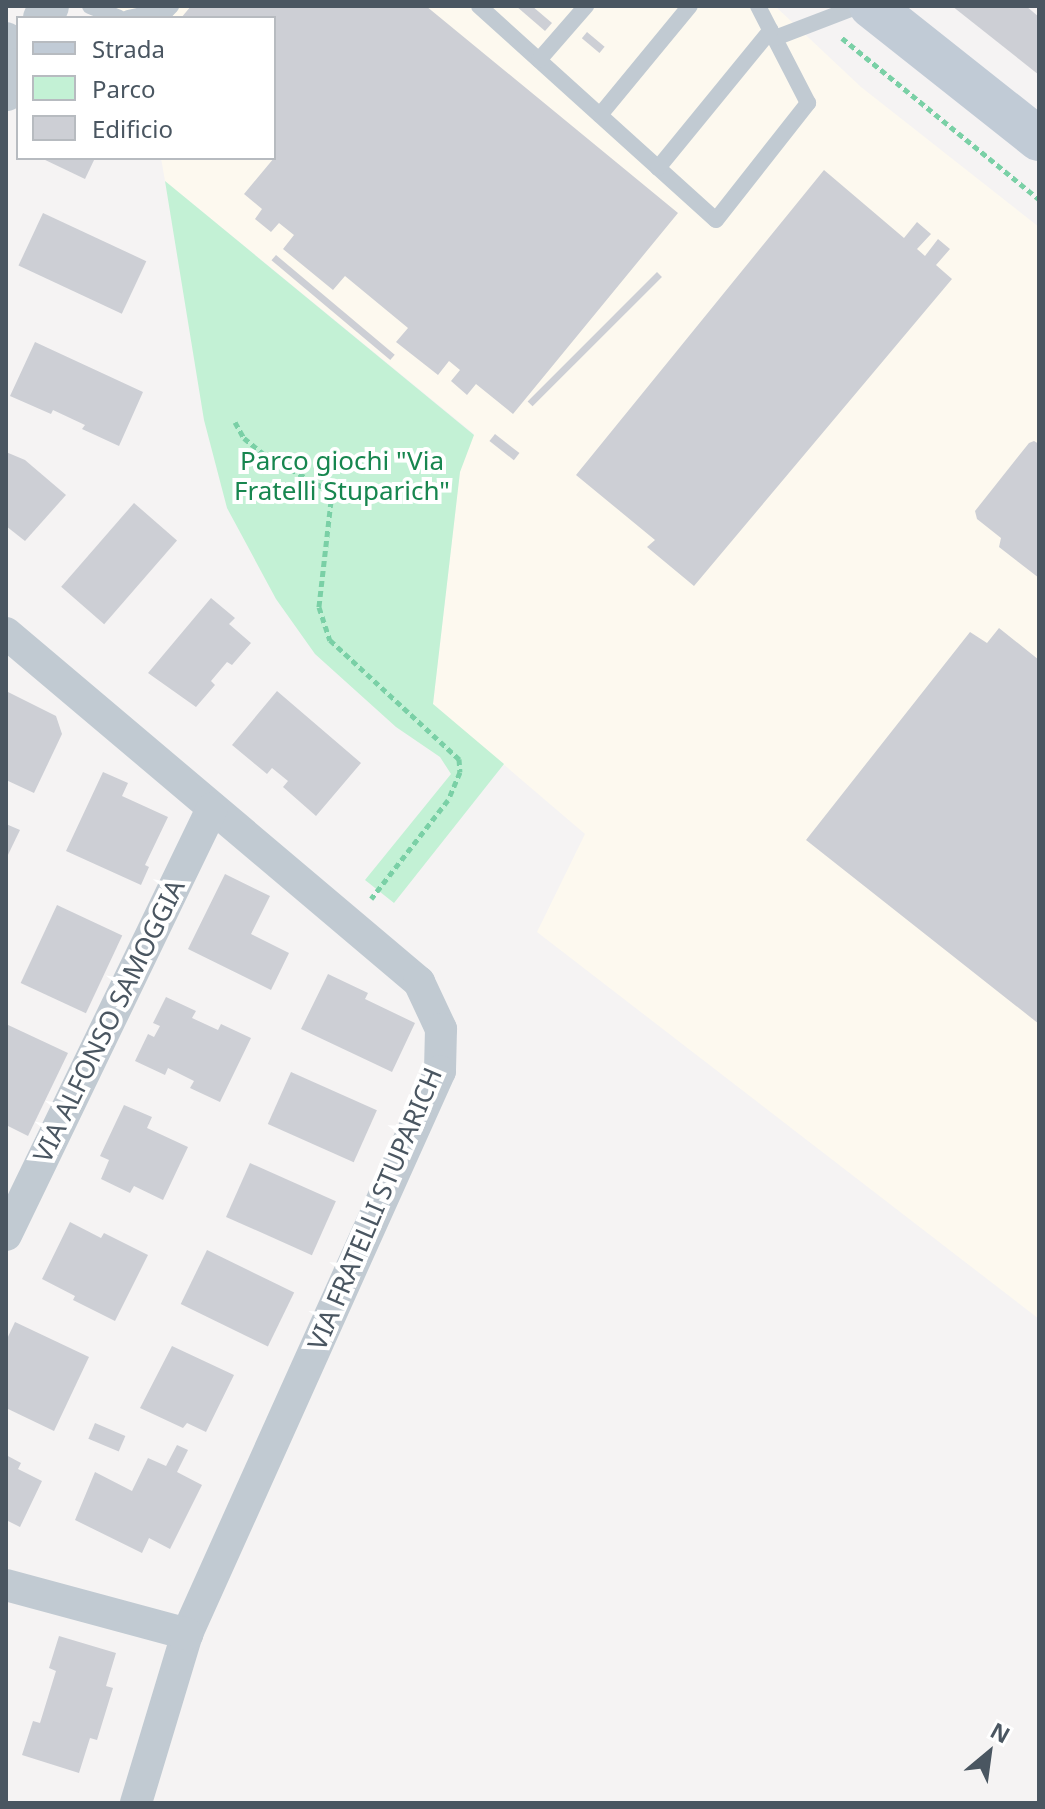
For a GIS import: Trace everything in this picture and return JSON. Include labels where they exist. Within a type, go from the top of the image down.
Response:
[{"type":"main road","points":[[871,6],[1039,139]]},
{"type":"street","points":[[6,91],[16,72]]},
{"type":"street","name":"VIA FRATELLI STUPARICH","points":[[6,633],[419,982],[441,1029],[440,1071],[187,1634],[136,1803]]},
{"type":"street","name":"VIA ALFONSO SAMOGGIA","points":[[6,1235],[212,808]]},
{"type":"street","points":[[6,1585],[187,1634]]},
{"type":"lane","points":[[90,6],[114,16]]},
{"type":"lane","points":[[138,16],[167,10],[171,6]]},
{"type":"lane","points":[[480,6],[716,220],[808,103],[758,6]]},
{"type":"lane","points":[[539,60],[586,6]]},
{"type":"lane","points":[[600,115],[690,6]]},
{"type":"lane","points":[[658,168],[773,34],[822,21],[859,6]]},
{"type":"path","points":[[822,21],[1039,199]]},
{"type":"path","points":[[235,422],[244,438],[264,454],[328,490],[331,501],[319,607],[330,640],[459,759],[460,772],[448,800],[351,925]]},
{"type":"shaded area","points":[[99,6],[775,6],[861,87],[1039,227],[1039,1319],[537,932],[585,834],[433,704],[460,471],[474,434],[165,181],[161,160],[276,160],[276,16],[111,16]]},
{"type":"green space","name":"Parco giochi \"Via Fratelli Stuparich\"","points":[[165,181],[474,435],[460,472],[433,704],[504,764],[394,903],[365,880],[451,774],[440,757],[396,727],[315,654],[276,599],[227,508],[204,420]]},
{"type":"building","points":[[191,6],[426,6],[678,213],[513,414],[476,384],[467,395],[451,381],[460,370],[449,361],[438,375],[396,342],[408,328],[345,276],[333,290],[283,249],[294,235],[279,223],[271,232],[255,219],[262,209],[244,194],[272,160],[276,160],[276,16],[183,16]]},
{"type":"building","points":[[516,6],[532,6],[552,23],[545,31]]},
{"type":"building","points":[[952,6],[1026,6],[1039,17],[1039,75]]},
{"type":"building","points":[[587,32],[605,47],[599,53],[582,38]]},
{"type":"building","points":[[45,160],[94,160],[85,179]]},
{"type":"building","points":[[824,170],[904,238],[917,222],[931,234],[917,249],[925,256],[938,239],[950,249],[936,265],[952,279],[694,586],[647,547],[655,540],[576,475]]},
{"type":"building","points":[[43,213],[146,261],[122,314],[18,266]]},
{"type":"building","points":[[276,255],[395,355],[390,360],[272,260]]},
{"type":"building","points":[[657,272],[662,277],[533,406],[528,401]]},
{"type":"building","points":[[35,342],[143,392],[119,446],[82,429],[85,425],[53,410],[51,414],[10,396]]},
{"type":"building","points":[[495,434],[519,453],[514,460],[489,441]]},
{"type":"building","points":[[1034,441],[1039,444],[1039,578],[999,547],[1001,538],[977,519],[975,511],[1029,443]]},
{"type":"building","points":[[6,452],[25,460],[66,495],[25,541],[6,526]]},
{"type":"building","points":[[134,503],[177,540],[104,624],[61,587]]},
{"type":"building","points":[[211,598],[235,618],[229,624],[251,643],[232,665],[227,662],[211,681],[215,685],[196,707],[148,673]]},
{"type":"building","points":[[999,628],[1039,660],[1039,1024],[806,840],[970,632],[987,643]]},
{"type":"building","points":[[6,691],[56,716],[62,734],[34,793],[6,780]]},
{"type":"building","points":[[277,691],[361,763],[316,816],[283,787],[288,781],[272,768],[267,774],[232,745]]},
{"type":"building","points":[[103,772],[128,783],[122,796],[168,817],[145,865],[149,867],[141,885],[66,851]]},
{"type":"building","points":[[6,824],[20,830],[6,859]]},
{"type":"building","points":[[225,874],[270,896],[251,934],[289,953],[271,990],[188,949]]},
{"type":"building","points":[[57,905],[122,935],[86,1013],[21,983]]},
{"type":"building","points":[[328,974],[368,993],[365,999],[415,1023],[392,1072],[301,1029]]},
{"type":"building","points":[[166,997],[196,1011],[192,1018],[218,1030],[221,1024],[251,1038],[220,1102],[190,1088],[194,1081],[168,1068],[165,1075],[135,1061],[148,1034],[154,1037],[160,1026],[153,1023]]},
{"type":"building","points":[[6,1024],[68,1053],[28,1136],[6,1125]]},
{"type":"building","points":[[291,1072],[377,1110],[354,1162],[268,1124]]},
{"type":"building","points":[[124,1105],[152,1117],[147,1128],[188,1147],[163,1200],[134,1186],[130,1193],[101,1179],[109,1160],[100,1156]]},
{"type":"building","points":[[250,1163],[336,1201],[312,1255],[226,1217]]},
{"type":"building","points":[[70,1222],[101,1238],[104,1233],[148,1255],[115,1321],[73,1300],[75,1296],[42,1279]]},
{"type":"building","points":[[207,1250],[294,1293],[268,1346],[181,1304]]},
{"type":"building","points":[[15,1322],[89,1357],[54,1431],[6,1408],[6,1341]]},
{"type":"building","points":[[172,1346],[234,1375],[206,1432],[187,1423],[183,1428],[140,1408]]},
{"type":"building","points":[[95,1423],[125,1436],[119,1452],[88,1439]]},
{"type":"building","points":[[177,1445],[188,1450],[177,1472],[202,1485],[170,1549],[149,1538],[142,1553],[75,1520],[95,1472],[132,1491],[148,1458],[166,1466]]},
{"type":"building","points":[[6,1455],[21,1463],[18,1469],[42,1481],[20,1527],[6,1520]]},
{"type":"building","points":[[59,1636],[116,1653],[106,1686],[113,1688],[97,1740],[90,1738],[79,1773],[22,1755],[33,1721],[40,1723],[56,1671],[49,1668]]}]
